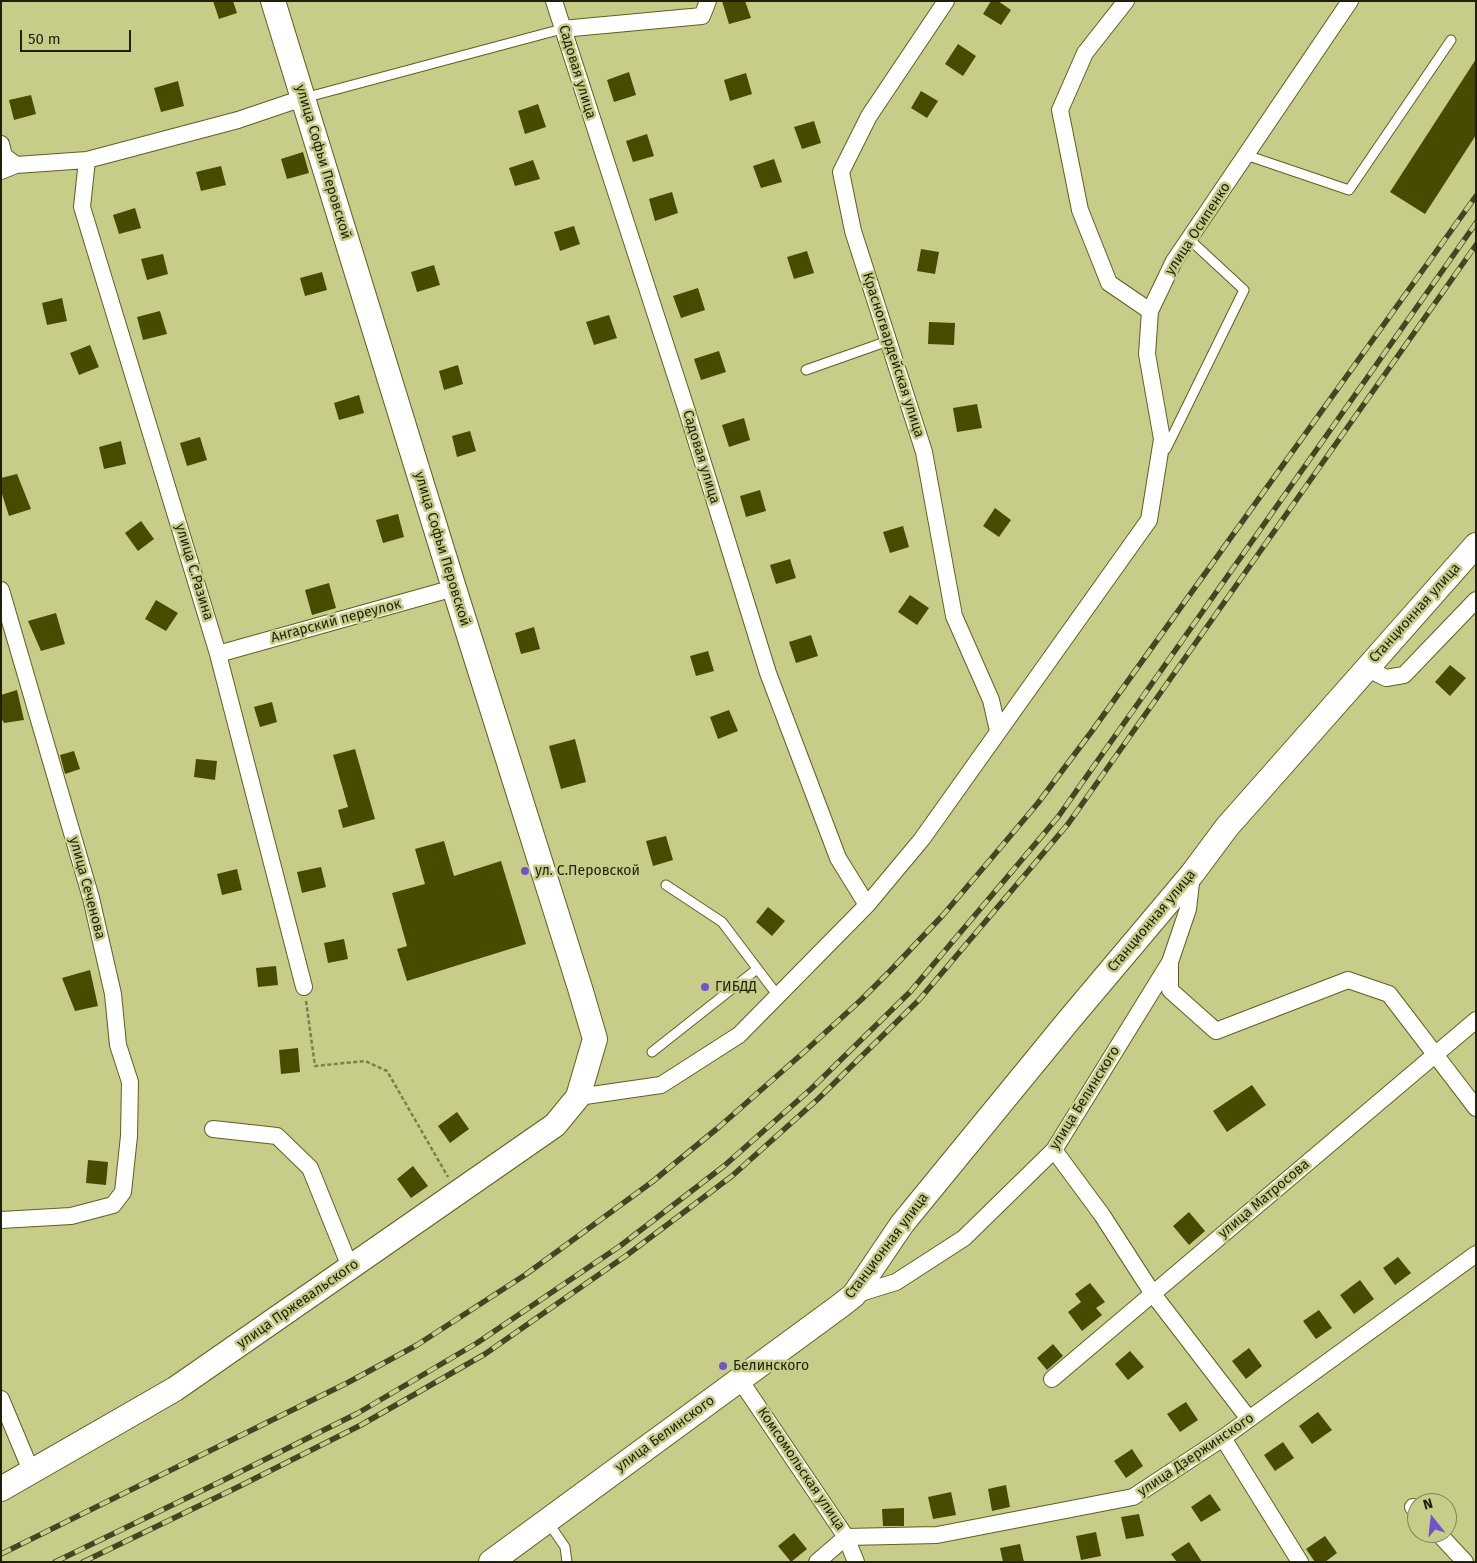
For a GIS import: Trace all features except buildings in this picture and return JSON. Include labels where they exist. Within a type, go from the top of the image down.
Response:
[{"type":"main road","name":"улица Софьи Перовской","points":[[273,1],[595,1039],[578,1097]]},
{"type":"main road","name":"Станционная улица","points":[[847,1300],[902,1224],[1192,874],[1227,827],[1476,545]]},
{"type":"main road","name":"улица Пржевальского","points":[[1,1489],[32,1473],[175,1389],[556,1125],[578,1097]]},
{"type":"main road","name":"улица Белинского","points":[[491,1562],[847,1300]]},
{"type":"street","name":"Садовая улица","points":[[554,1],[686,408],[768,673],[838,858],[867,905]]},
{"type":"street","points":[[562,29],[702,16],[708,1]]},
{"type":"street","name":"Красногвардейская улица","points":[[946,1],[869,116],[840,172],[853,231],[924,452],[954,616],[991,700],[998,731]]},
{"type":"street","points":[[578,1097],[661,1085],[739,1034],[778,996],[867,905],[922,838],[1149,520],[1162,439],[1147,354],[1150,310],[1109,283],[1080,210],[1060,110],[1086,52],[1126,1]]},
{"type":"street","name":"улица Осипенко","points":[[1150,310],[1174,261],[1350,1]]},
{"type":"street","points":[[1,144],[9,168],[88,160],[238,120],[303,98]]},
{"type":"street","name":"улица С.Разина","points":[[88,160],[82,207],[218,654],[304,987]]},
{"type":"street","name":"Ангарский переулок","points":[[218,654],[454,588]]},
{"type":"street","name":"улица Сеченова","points":[[1,590],[91,898],[113,994],[118,1045],[130,1082],[129,1136],[123,1192],[113,1205],[71,1216],[1,1220]]},
{"type":"street","points":[[1366,668],[1386,678],[1404,675],[1476,600]]},
{"type":"street","name":"улица Белинского","points":[[847,1300],[896,1282],[964,1238],[1054,1150],[1170,962],[1188,909],[1192,874]]},
{"type":"street","points":[[1170,962],[1170,990],[1216,1032],[1348,980],[1389,994],[1476,1108]]},
{"type":"street","name":"улица Матросова","points":[[1052,1379],[1476,1020]]},
{"type":"street","points":[[214,1129],[276,1136],[310,1168],[350,1267]]},
{"type":"street","points":[[1054,1150],[1102,1215],[1152,1294],[1249,1419]]},
{"type":"street","name":"улица Дзержинского","points":[[846,1537],[937,1535],[1134,1497],[1223,1438],[1476,1254]]},
{"type":"street","name":"Комсомольская улица","points":[[740,1380],[846,1537],[856,1562]]},
{"type":"street","points":[[1,1398],[32,1473]]},
{"type":"street","points":[[1223,1438],[1300,1562]]},
{"type":"street","points":[[817,1562],[846,1537]]},
{"type":"street","points":[[1448,1543],[1466,1562]]},
{"type":"lane","points":[[303,98],[562,29]]},
{"type":"lane","points":[[1246,155],[1349,190],[1452,40]]},
{"type":"lane","points":[[1158,465],[1244,290],[1190,239]]},
{"type":"lane","points":[[806,370],[888,341]]},
{"type":"lane","points":[[666,885],[722,922],[778,996]]},
{"type":"lane","points":[[652,1052],[757,969]]},
{"type":"lane","points":[[547,1521],[565,1547],[567,1562]]},
{"type":"path","points":[[304,987],[315,1066],[365,1061],[387,1071],[457,1193]]},
{"type":"railway","points":[[1,1554],[349,1382],[417,1345],[525,1275],[652,1182],[719,1127],[862,999],[943,915],[1038,803],[1092,731],[1476,196]]},
{"type":"railway","points":[[55,1562],[358,1413],[477,1343],[620,1246],[724,1166],[811,1089],[910,992],[1058,817],[1476,223]]},
{"type":"railway","points":[[83,1562],[361,1425],[485,1354],[627,1255],[732,1176],[818,1099],[919,1000],[1068,824],[1476,245]]},
{"type":"place","name":"ул. С.Перовской","points":[[525,871]]},
{"type":"place","name":"ГИБДД","points":[[705,987]]},
{"type":"place","name":"Белинского","points":[[723,1366]]}]
